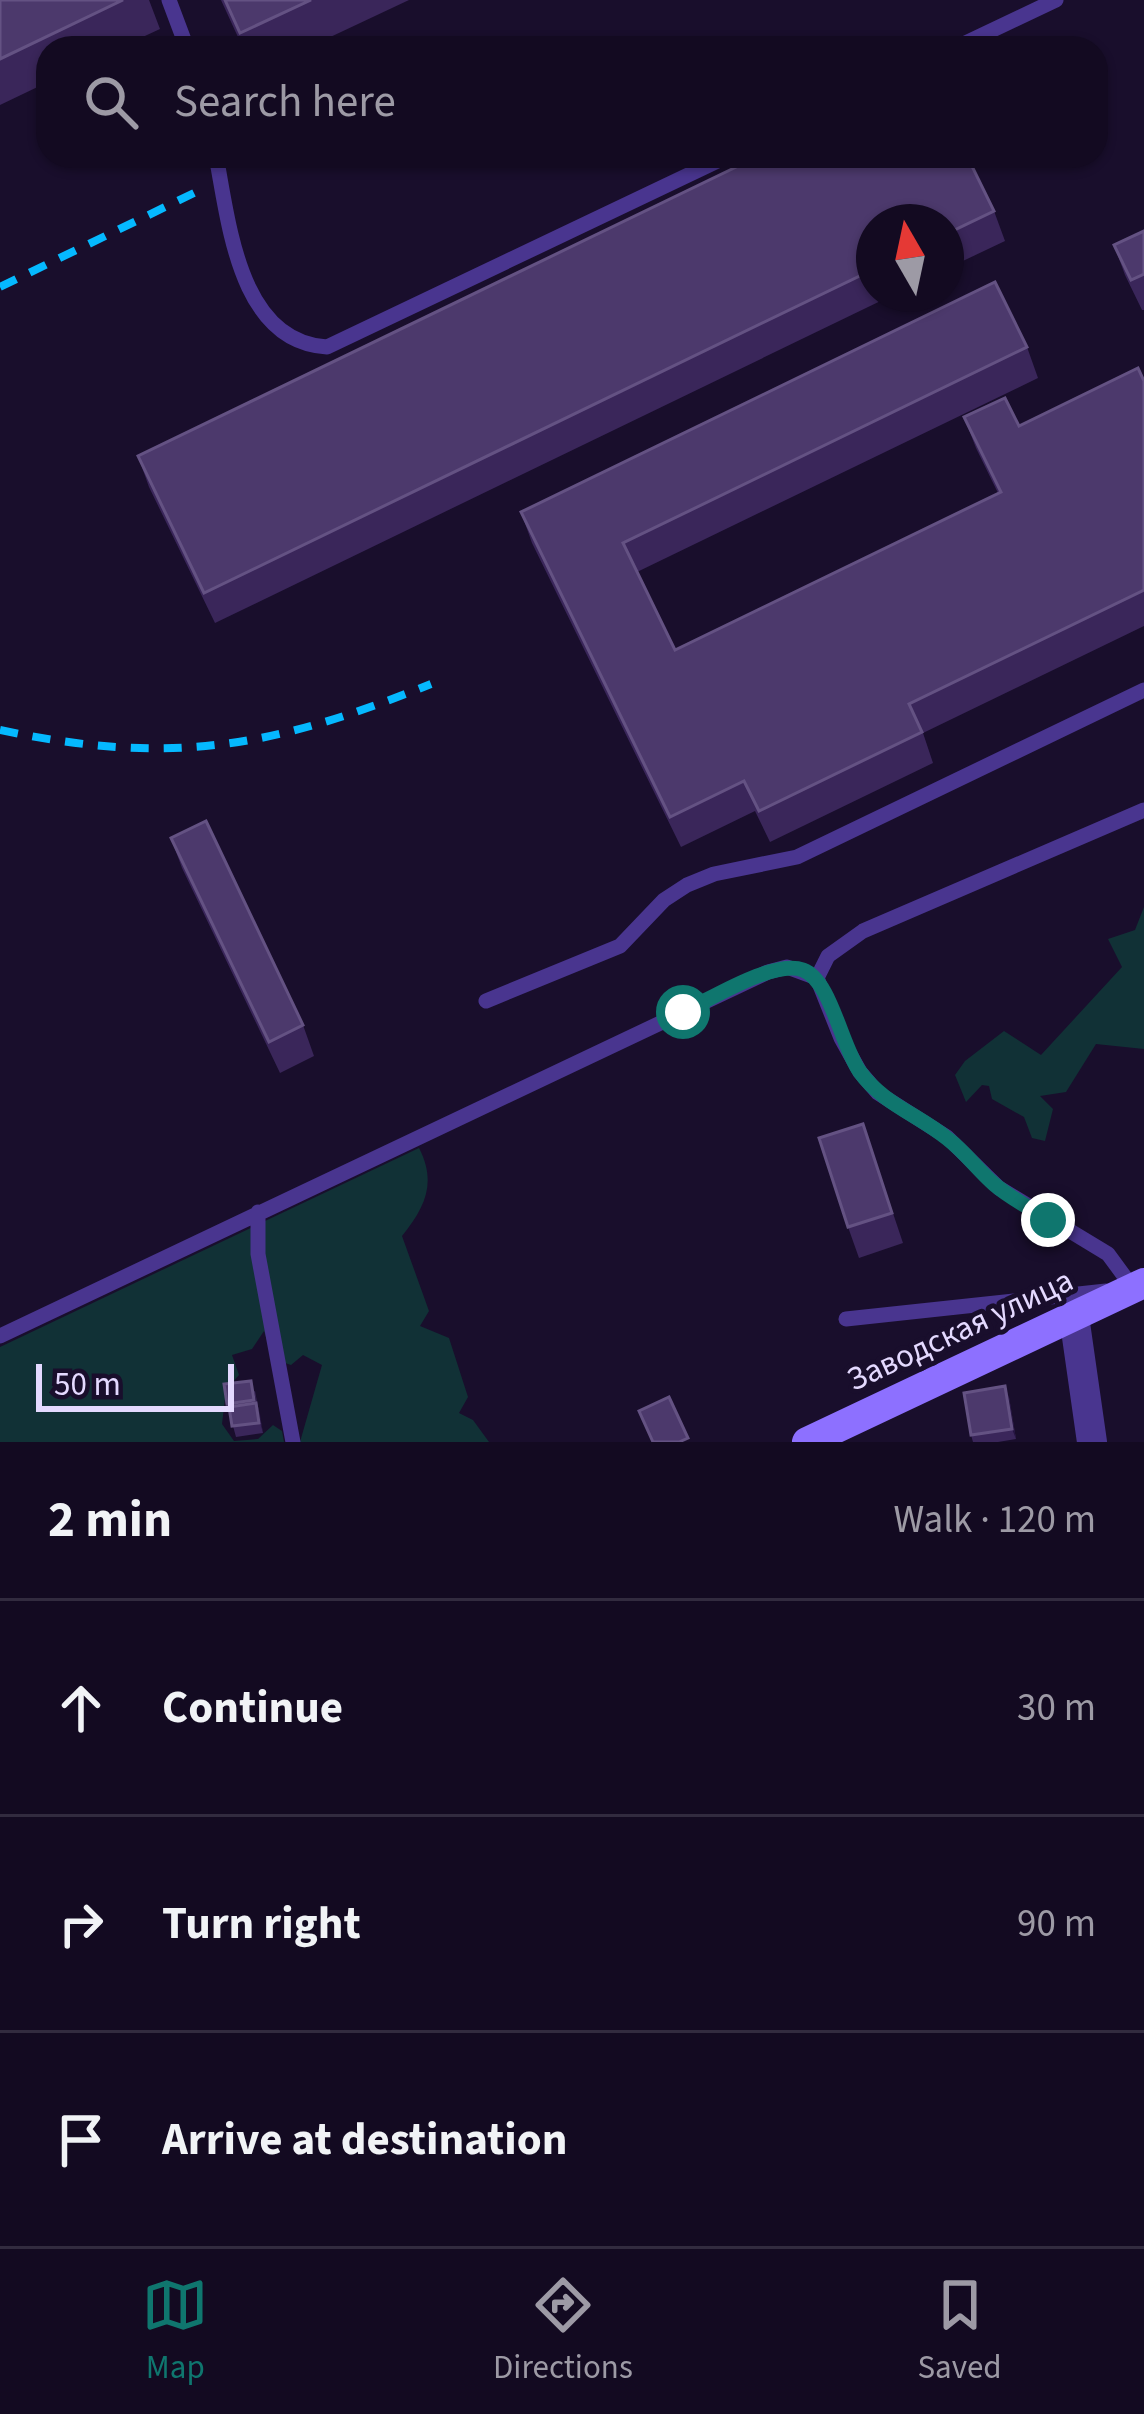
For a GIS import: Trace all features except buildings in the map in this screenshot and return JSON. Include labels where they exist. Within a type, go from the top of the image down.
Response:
[{"type":"street","name":"Заводская улица","points":[[807,1442],[1138,1286]]},
{"type":"street","points":[[1074,1316],[1092,1442]]},
{"type":"lane","points":[[169,0],[182,36]]},
{"type":"lane","points":[[980,36],[1056,0]]},
{"type":"lane","points":[[219,168],[244,275],[262,313],[287,337],[327,347],[703,168]]},
{"type":"lane","points":[[486,1001],[620,946],[664,900],[687,885],[714,874],[797,857],[1144,690]]},
{"type":"lane","points":[[1138,1286],[1108,1254],[999,1188],[947,1138],[878,1093],[841,1038],[818,978],[827,956],[863,931],[1144,810]]},
{"type":"lane","points":[[0,1336],[768,972],[787,967],[818,978]]},
{"type":"lane","points":[[258,1212],[258,1254],[293,1442]]},
{"type":"lane","points":[[845,1319],[1138,1286]]},
{"type":"green space","points":[[1144,907],[1144,1049],[1096,1044],[1066,1092],[1040,1096],[1053,1109],[1045,1141],[1032,1138],[1024,1117],[992,1099],[989,1086],[982,1085],[966,1102],[955,1075],[965,1061],[1004,1031],[1041,1055],[1122,967],[1108,939],[1135,930]]},
{"type":"green space","points":[[419,1148],[428,1184],[417,1215],[402,1236],[429,1311],[420,1326],[449,1338],[468,1397],[459,1413],[473,1420],[489,1442],[300,1442],[322,1365],[303,1355],[291,1365],[273,1359],[264,1331],[252,1349],[232,1355],[239,1375],[226,1390],[222,1424],[234,1441],[258,1439],[273,1425],[282,1431],[284,1442],[0,1442],[0,1347]]},
{"type":"railway","points":[[0,287],[194,193]]},
{"type":"railway","points":[[0,730],[117,747],[220,744],[320,723],[431,684]]},
{"type":"route","points":[[683,1012],[768,972],[787,967],[804,970],[818,978],[841,1038],[878,1093],[947,1138],[999,1188],[1048,1220]]}]
